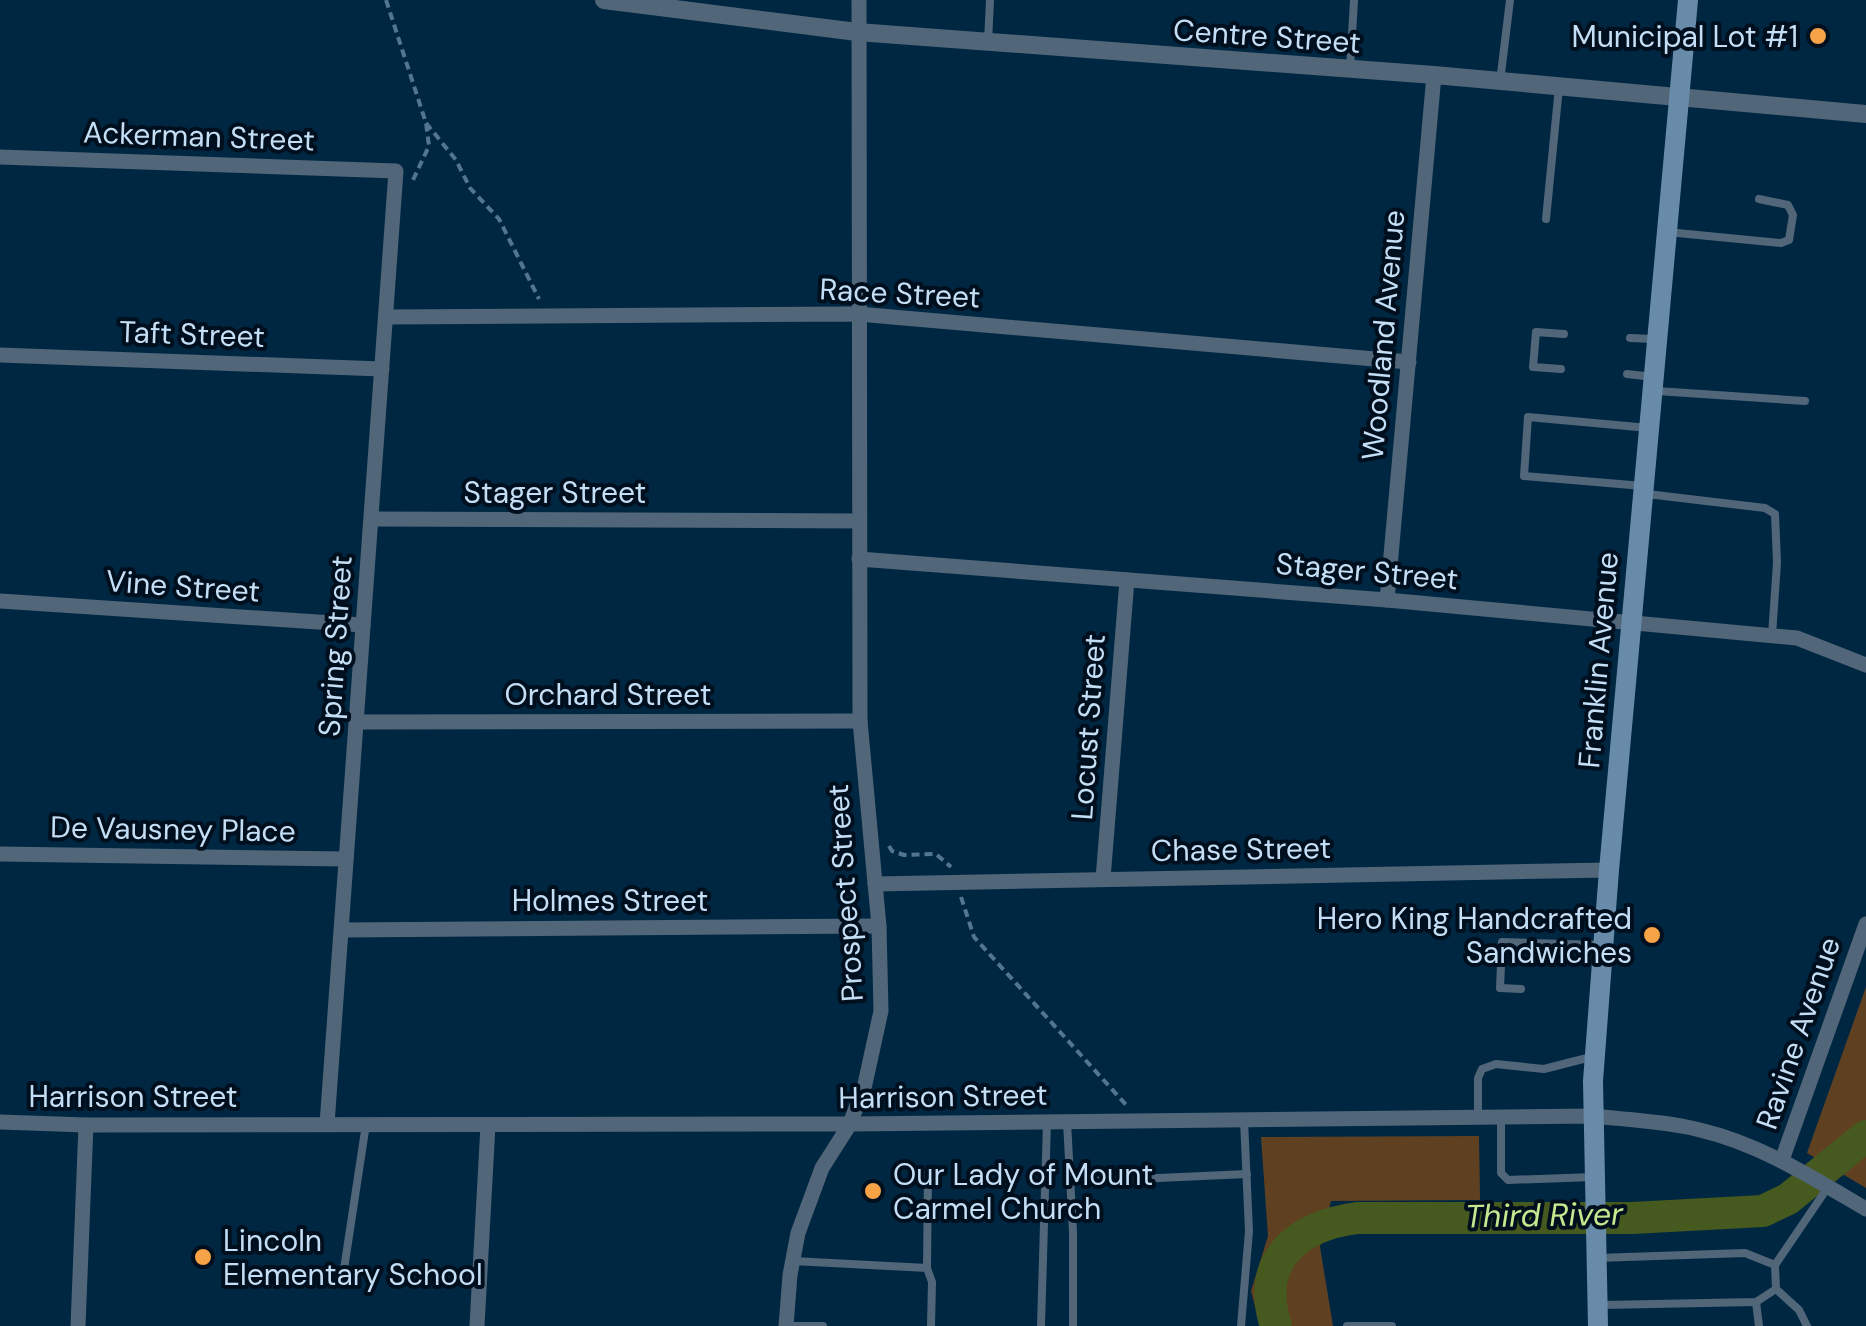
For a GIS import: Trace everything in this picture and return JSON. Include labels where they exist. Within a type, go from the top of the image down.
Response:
[{"type":"main road","name":"Franklin Avenue","points":[[1598,1316],[1595,1056],[1688,0]]},
{"type":"street","name":"Centre Street","points":[[604,0],[667,4],[857,32],[1866,114]]},
{"type":"street","points":[[858,522],[859,0]]},
{"type":"street","name":"Woodland Avenue","points":[[1387,600],[1434,76]]},
{"type":"street","name":"Ackerman Street","points":[[0,157],[396,171]]},
{"type":"street","name":"Spring Street","points":[[326,1124],[396,171]]},
{"type":"street","name":"Race Street","points":[[386,318],[858,314],[1409,362]]},
{"type":"street","name":"Taft Street","points":[[0,355],[382,368]]},
{"type":"street","name":"Stager Street","points":[[372,519],[858,522]]},
{"type":"street","name":"Prospect Street","points":[[786,1326],[793,1261],[809,1198],[822,1168],[850,1124],[865,1084],[881,1011],[879,926],[860,721],[858,522]]},
{"type":"street","name":"Stager Street","points":[[859,559],[1387,600],[1772,636],[1821,645],[1866,666]]},
{"type":"street","name":"Locust Street","points":[[1103,879],[1127,580]]},
{"type":"street","name":"Vine Street","points":[[0,601],[363,625]]},
{"type":"street","name":"Orchard Street","points":[[357,722],[860,721]]},
{"type":"street","name":"De Vausney Place","points":[[0,854],[346,858]]},
{"type":"street","name":"Chase Street","points":[[875,884],[1609,870]]},
{"type":"street","name":"Ravine Avenue","points":[[1786,1162],[1866,924]]},
{"type":"street","name":"Holmes Street","points":[[342,930],[879,926]]},
{"type":"street","name":"Harrison Street","points":[[0,1122],[488,1126],[1593,1116],[1696,1128],[1738,1141],[1786,1162],[1866,1209]]},
{"type":"street","points":[[78,1326],[86,1125]]},
{"type":"street","points":[[477,1326],[488,1126]]},
{"type":"lane","points":[[988,42],[990,0]]},
{"type":"lane","points":[[1350,70],[1354,0]]},
{"type":"lane","points":[[1500,82],[1510,0]]},
{"type":"lane","points":[[1546,219],[1559,87]]},
{"type":"lane","points":[[1667,232],[1781,243],[1789,240],[1792,215],[1788,205],[1759,199]]},
{"type":"lane","points":[[1561,369],[1533,368],[1534,350],[1536,332],[1564,334]]},
{"type":"lane","points":[[1630,338],[1657,339]]},
{"type":"lane","points":[[1627,374],[1653,384],[1805,401]]},
{"type":"lane","points":[[1649,428],[1528,418],[1524,476],[1765,508],[1775,514],[1777,563],[1772,636]]},
{"type":"lane","points":[[1521,989],[1500,988],[1502,942],[1604,946]]},
{"type":"lane","points":[[1478,1117],[1478,1078],[1482,1068],[1496,1064],[1544,1069],[1595,1056]]},
{"type":"lane","points":[[1501,1117],[1502,1173],[1508,1180],[1594,1184]]},
{"type":"lane","points":[[1241,1326],[1249,1231],[1244,1120]]},
{"type":"lane","points":[[1040,1326],[1047,1122]]},
{"type":"lane","points":[[1067,1122],[1073,1232],[1072,1326]]},
{"type":"lane","points":[[344,1269],[366,1124]]},
{"type":"lane","points":[[928,1172],[932,1326]]},
{"type":"lane","points":[[1069,1182],[1247,1174]]},
{"type":"lane","points":[[1808,1326],[1799,1310],[1776,1289],[1775,1265],[1832,1189]]},
{"type":"lane","points":[[1597,1250],[1745,1253],[1775,1265]]},
{"type":"lane","points":[[793,1261],[928,1268]]},
{"type":"lane","points":[[1598,1316],[1756,1302],[1776,1289]]},
{"type":"lane","points":[[1756,1302],[1759,1326]]},
{"type":"lane","points":[[786,1326],[824,1326]]},
{"type":"lane","points":[[1348,1326],[1392,1326]]},
{"type":"path","points":[[386,0],[426,123],[429,146],[410,190],[393,214]]},
{"type":"path","points":[[426,123],[456,160],[470,188],[499,219],[527,280],[541,302],[557,316]]},
{"type":"path","points":[[888,842],[892,851],[936,854],[962,880],[962,899],[974,936],[1141,1121]]},
{"type":"shaded area","points":[[1866,987],[1866,1188],[1807,1153]]},
{"type":"shaded area","points":[[1479,1136],[1480,1200],[1331,1201],[1320,1247],[1333,1326],[1260,1326],[1251,1291],[1268,1236],[1261,1137]]},
{"type":"waterway","name":"Third River","points":[[1276,1326],[1271,1303],[1276,1265],[1299,1239],[1335,1222],[1357,1218],[1632,1218],[1763,1211],[1788,1199],[1866,1136]]},
{"type":"place","name":"Municipal Lot #1","points":[[1818,36]]},
{"type":"place","name":"Hero King Handcrafted Sandwiches","points":[[1652,935]]},
{"type":"place","name":"Our Lady of Mount Carmel Church","points":[[873,1191]]},
{"type":"place","name":"Lincoln Elementary School","points":[[203,1257]]}]
